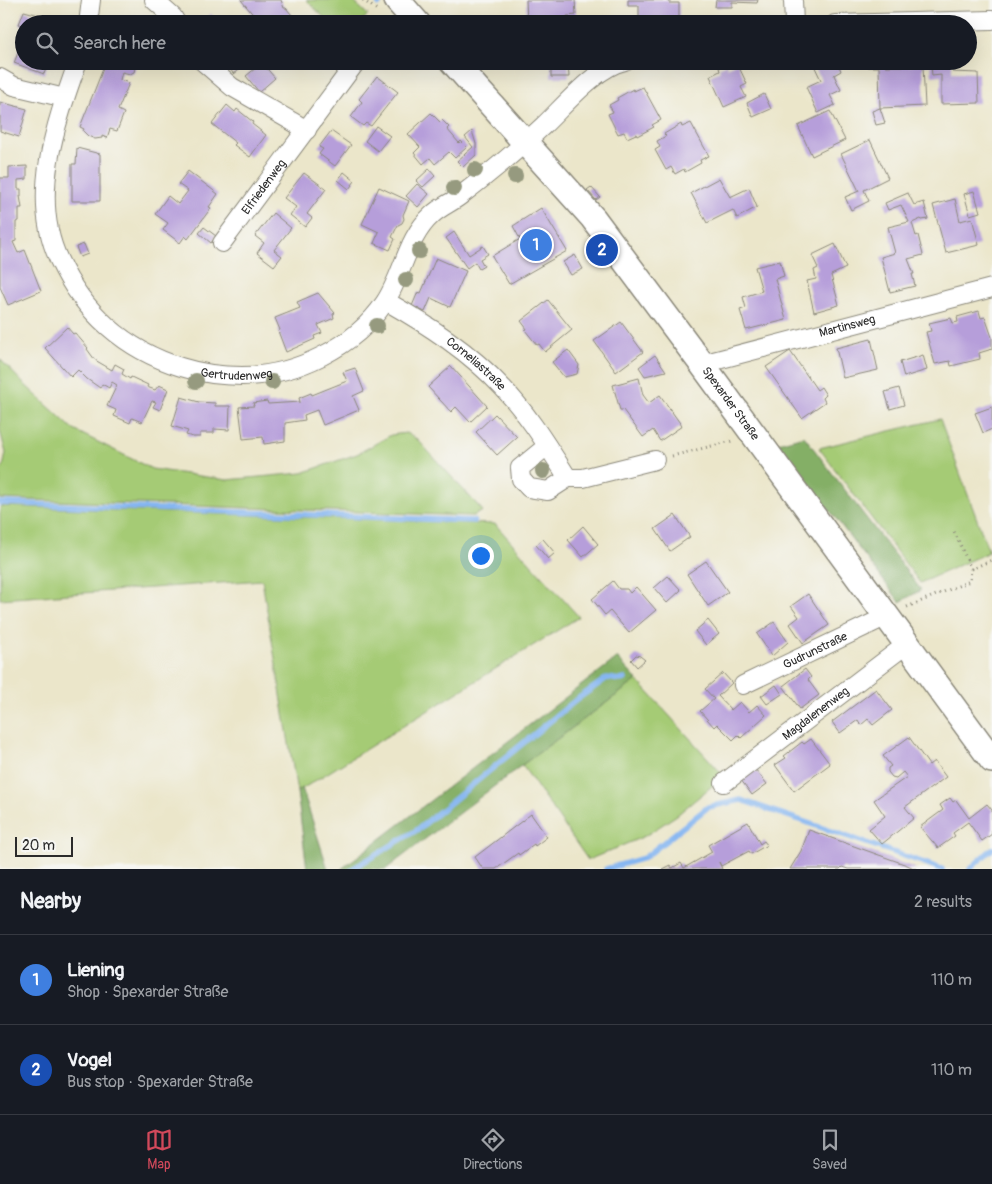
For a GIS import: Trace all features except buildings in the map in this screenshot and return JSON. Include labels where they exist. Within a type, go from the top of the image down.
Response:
[{"type":"main road","points":[[397,0],[410,15]]},
{"type":"main road","name":"Spexarder Straße","points":[[460,70],[593,218],[992,760]]},
{"type":"street","points":[[89,15],[91,0]]},
{"type":"street","points":[[154,0],[171,15]]},
{"type":"street","points":[[793,0],[794,15]]},
{"type":"street","points":[[977,20],[992,20]]},
{"type":"street","name":"Gertrudenweg","points":[[75,70],[65,98],[48,163],[46,197],[49,228],[58,258],[71,283],[87,306],[110,330],[126,340],[169,363],[198,372],[242,376],[281,372],[318,358],[344,342],[372,320],[386,300],[419,230],[433,214],[459,197],[525,143],[598,74],[605,70]]},
{"type":"street","points":[[212,70],[232,87],[307,130]]},
{"type":"street","name":"Elfriedenweg","points":[[222,243],[350,70]]},
{"type":"street","points":[[0,78],[14,86],[65,98]]},
{"type":"street","name":"Martinsweg","points":[[702,364],[992,288]]},
{"type":"street","name":"Corneliastraße","points":[[386,300],[442,335],[502,387],[532,422],[568,478]]},
{"type":"street","points":[[547,446],[520,468],[522,479],[529,488],[548,491],[568,478],[583,478],[655,460]]},
{"type":"street","name":"Gudrunstraße","points":[[743,685],[887,616]]},
{"type":"street","name":"Magdalenenweg","points":[[724,783],[907,644]]},
{"type":"path","points":[[655,460],[754,435]]},
{"type":"path","points":[[887,616],[970,581],[972,569],[954,531]]},
{"type":"path","points":[[972,569],[992,560]]},
{"type":"green space","points":[[306,0],[352,0],[368,15],[322,15]]},
{"type":"green space","points":[[0,359],[74,430],[152,469],[227,480],[302,473],[357,454],[391,435],[406,433],[417,439],[483,511],[473,516],[0,499],[0,470],[3,467],[6,453],[0,431]]},
{"type":"green space","points":[[940,419],[989,552],[920,583],[819,448]]},
{"type":"green space","points":[[804,436],[921,590],[900,602],[778,443]]},
{"type":"green space","points":[[0,506],[495,524],[579,617],[297,792],[262,580],[0,599]]},
{"type":"green space","points":[[617,658],[637,680],[386,869],[341,869]]},
{"type":"green space","points":[[637,680],[724,776],[677,815],[645,836],[588,860],[522,765]]},
{"type":"green space","points":[[302,788],[328,869],[307,869],[297,792]]},
{"type":"waterway","points":[[376,0],[379,4]]},
{"type":"waterway","points":[[0,503],[474,521]]},
{"type":"waterway","points":[[352,869],[417,830],[576,700],[607,678],[625,679]]},
{"type":"waterway","points":[[606,869],[644,858],[708,807],[741,800],[942,869]]},
{"type":"waterway","points":[[970,869],[992,849]]},
{"type":"place","name":"Liening","points":[[536,245]]},
{"type":"place","name":"Vogel","points":[[602,250]]}]
